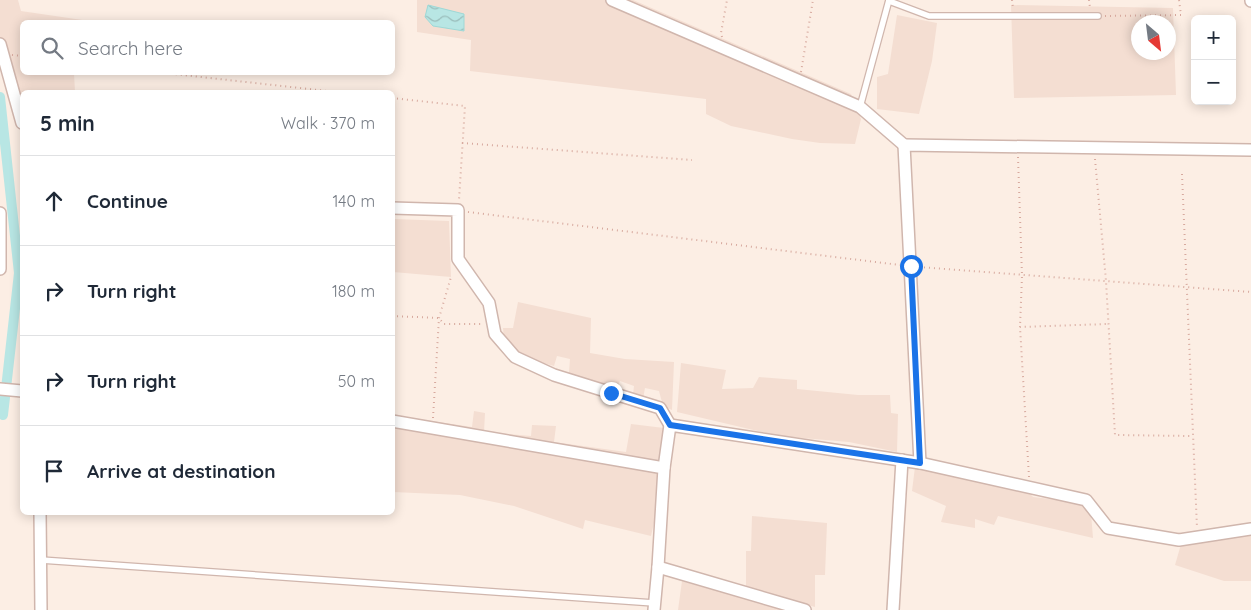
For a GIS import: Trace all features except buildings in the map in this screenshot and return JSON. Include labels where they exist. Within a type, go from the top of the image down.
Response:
[{"type":"street","points":[[612,0],[860,107],[904,145],[1251,150]]},
{"type":"street","points":[[0,44],[20,116]]},
{"type":"street","points":[[904,145],[920,463]]},
{"type":"street","points":[[395,208],[458,210],[458,259],[489,302],[495,334],[515,357],[554,375],[660,408],[670,425],[664,468],[654,606]]},
{"type":"street","points":[[0,213],[0,269]]},
{"type":"street","points":[[0,388],[20,391]]},
{"type":"street","points":[[395,422],[664,468]]},
{"type":"street","points":[[670,425],[920,463],[1086,500],[1108,528],[1179,540],[1251,529]]},
{"type":"street","points":[[893,610],[902,460]]},
{"type":"street","points":[[40,515],[40,610]]},
{"type":"street","points":[[658,567],[805,610]]},
{"type":"lane","points":[[860,107],[889,0],[929,16],[1098,16]]},
{"type":"lane","points":[[40,560],[654,606]]},
{"type":"path","points":[[726,49],[721,33],[727,0]]},
{"type":"path","points":[[800,81],[814,0]]},
{"type":"path","points":[[1098,16],[1181,15],[1179,0]]},
{"type":"path","points":[[183,75],[318,90]]},
{"type":"path","points":[[395,98],[465,106],[458,210],[911,266],[1022,276],[1251,292]]},
{"type":"path","points":[[462,143],[692,160]]},
{"type":"path","points":[[1017,148],[1022,276],[1020,327],[1029,487]]},
{"type":"path","points":[[1094,149],[1106,281],[1114,436],[1192,436]]},
{"type":"path","points":[[1182,174],[1185,287],[1197,537]]},
{"type":"path","points":[[432,428],[439,318],[451,277]]},
{"type":"path","points":[[395,316],[439,318],[444,324],[493,324]]},
{"type":"path","points":[[1020,327],[1107,324]]},
{"type":"shaded area","points":[[0,0],[18,0],[21,11],[82,20],[20,20],[20,75],[74,75],[75,90],[20,90],[20,105],[0,44]]},
{"type":"shaded area","points":[[417,0],[633,0],[851,94],[861,119],[855,144],[820,143],[792,139],[731,126],[706,114],[706,99],[470,71],[471,40],[417,32]]},
{"type":"shaded area","points":[[1011,5],[1173,8],[1173,15],[1131,15],[1131,60],[1175,60],[1176,95],[1014,98]]},
{"type":"shaded area","points":[[897,15],[937,23],[932,61],[919,114],[877,109],[877,77],[888,74]]},
{"type":"shaded area","points":[[395,219],[449,221],[451,277],[395,272]]},
{"type":"shaded area","points":[[518,302],[591,318],[590,353],[625,359],[674,362],[672,410],[663,406],[659,391],[645,388],[643,399],[633,395],[634,386],[620,381],[617,389],[569,373],[570,359],[557,356],[554,366],[537,361],[509,348],[510,341],[504,340],[503,328],[513,328]]},
{"type":"shaded area","points":[[681,363],[726,370],[722,389],[753,388],[759,377],[797,380],[797,389],[858,395],[890,395],[891,413],[898,414],[897,452],[849,442],[779,436],[677,412]]},
{"type":"shaded area","points":[[474,411],[485,413],[484,432],[531,436],[532,425],[556,426],[554,442],[626,452],[631,424],[664,428],[656,514],[651,536],[585,520],[583,529],[514,506],[460,495],[395,492],[395,415],[472,427]]},
{"type":"shaded area","points":[[915,467],[1027,490],[1033,497],[1084,503],[1091,513],[1093,538],[998,516],[994,525],[975,519],[975,528],[941,522],[946,506],[912,491]]},
{"type":"shaded area","points":[[752,516],[827,523],[825,575],[815,575],[815,607],[746,588],[746,551],[751,551]]},
{"type":"shaded area","points":[[1251,523],[1251,581],[1224,581],[1175,565],[1184,534]]},
{"type":"shaded area","points":[[682,581],[781,609],[785,610],[678,610]]},
{"type":"water","points":[[428,5],[464,14],[464,31],[433,26],[425,17]]},
{"type":"waterway","points":[[0,97],[19,273],[3,415]]},
{"type":"route","points":[[611,393],[660,408],[670,425],[920,463],[911,266]]}]
